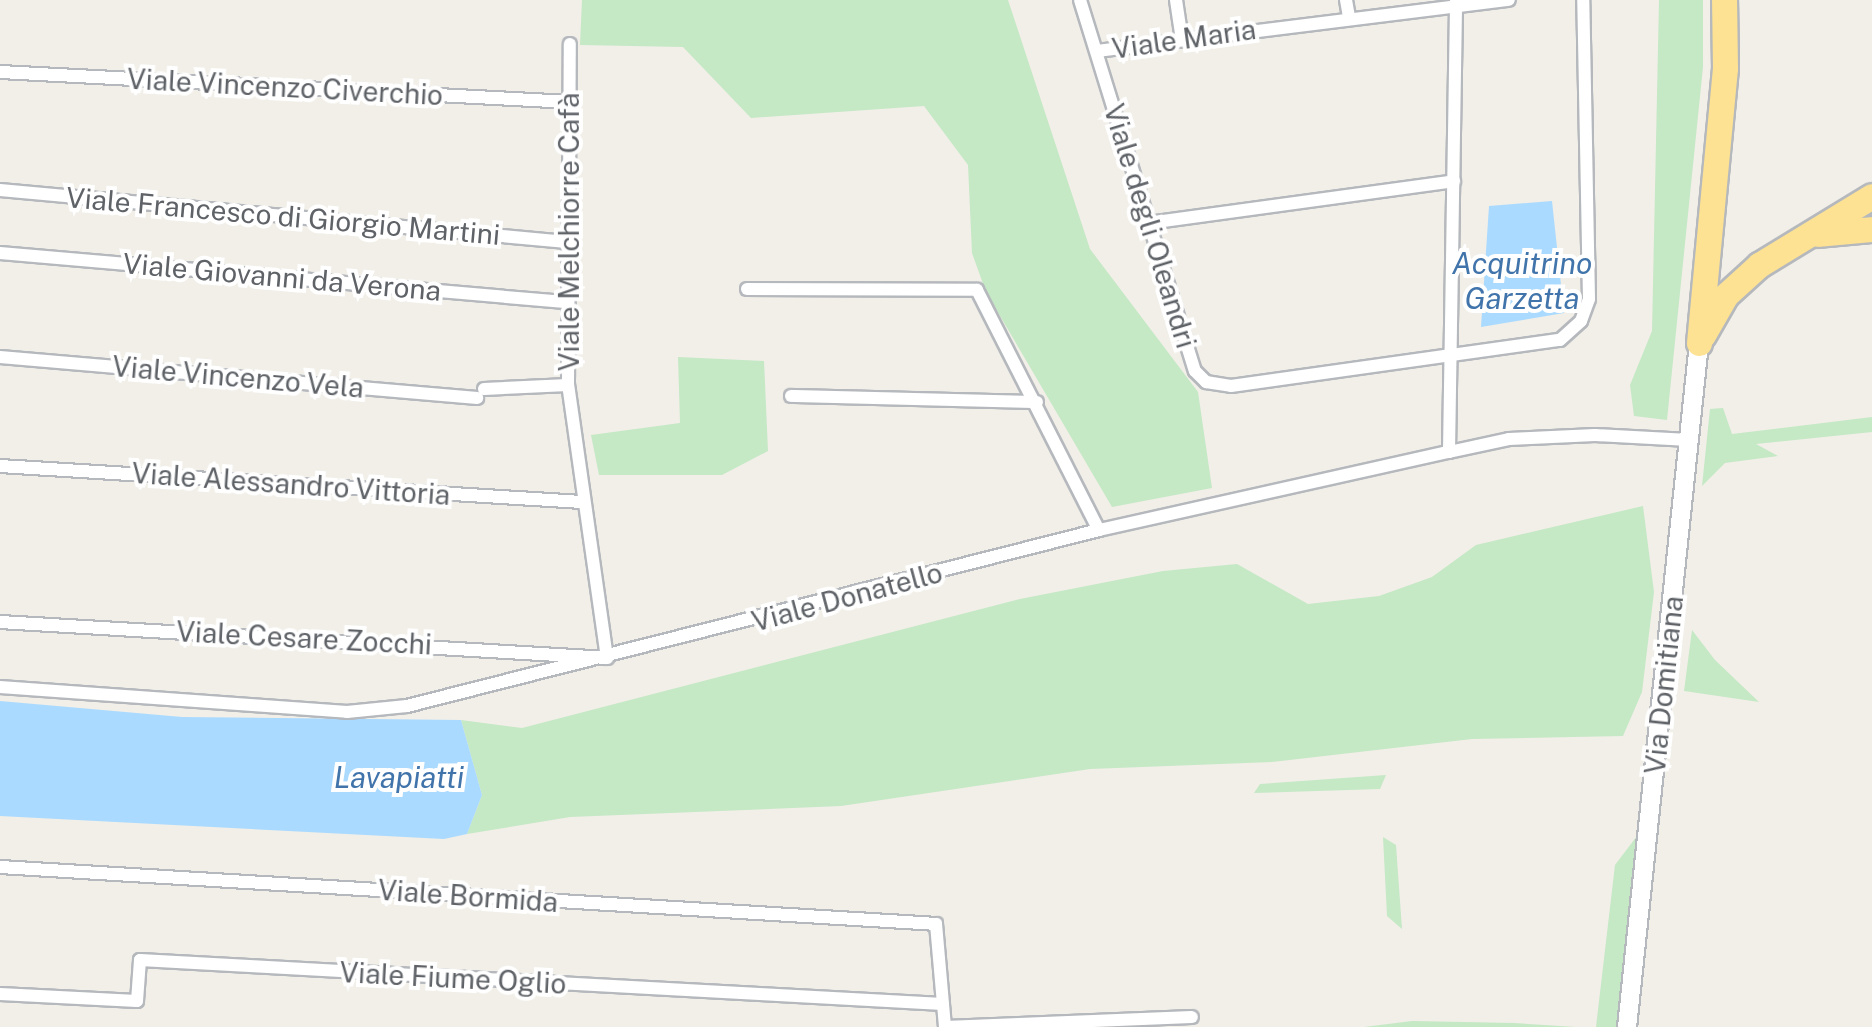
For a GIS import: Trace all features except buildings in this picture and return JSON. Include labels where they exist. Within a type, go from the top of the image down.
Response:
[{"type":"highway","points":[[1698,343],[1725,68],[1724,0]]},
{"type":"highway","points":[[1698,343],[1726,295],[1803,236],[1872,196]]},
{"type":"highway","points":[[1803,236],[1872,229]]},
{"type":"street","name":"Viale degli Oleandri","points":[[1080,0],[1194,371],[1206,382],[1230,386],[1451,351],[1560,340],[1582,320],[1588,298],[1583,0]]},
{"type":"street","points":[[1176,0],[1182,40]]},
{"type":"street","points":[[1346,0],[1349,16]]},
{"type":"street","name":"Viale Maria","points":[[1096,51],[1349,16],[1509,0]]},
{"type":"street","points":[[1449,452],[1456,5]]},
{"type":"street","name":"Viale Melchiorre Cafà","points":[[570,44],[565,302],[568,385],[607,658]]},
{"type":"street","name":"Viale Vincenzo Civerchio","points":[[0,72],[570,102]]},
{"type":"street","points":[[1149,223],[1454,182]]},
{"type":"street","name":"Viale Francesco di Giorgio Martini","points":[[0,190],[567,242]]},
{"type":"street","name":"Viale Giovanni da Verona","points":[[0,253],[565,302]]},
{"type":"street","points":[[747,289],[977,290],[1037,402],[1098,530]]},
{"type":"street","name":"Via Domitiana","points":[[1627,1027],[1698,343]]},
{"type":"street","name":"Viale Vincenzo Vela","points":[[0,357],[480,393],[568,385]]},
{"type":"street","points":[[792,396],[1037,402]]},
{"type":"street","name":"Viale Donatello","points":[[0,687],[347,712],[407,706],[1098,530],[1509,439],[1594,435],[1689,440]]},
{"type":"street","name":"Viale Alessandro Vittoria","points":[[0,466],[582,502]]},
{"type":"street","name":"Viale Cesare Zocchi","points":[[0,622],[607,658]]},
{"type":"street","name":"Viale Bormida","points":[[0,867],[936,924],[943,1004]]},
{"type":"street","name":"Viale Fiume Oglio","points":[[0,994],[137,1001],[140,960],[943,1004]]},
{"type":"street","points":[[943,1004],[945,1027],[1192,1016]]},
{"type":"green space","points":[[582,0],[1008,0],[1090,249],[1198,392],[1212,488],[1112,507],[986,292],[972,253],[968,165],[924,106],[751,118],[683,47],[580,45]]},
{"type":"green space","points":[[1659,0],[1703,0],[1703,67],[1667,420],[1634,416],[1630,385],[1652,331]]},
{"type":"green space","points":[[678,357],[764,361],[768,451],[722,475],[599,475],[591,435],[680,423]]},
{"type":"green space","points":[[1723,408],[1732,434],[1872,417],[1872,432],[1756,444],[1778,456],[1725,463],[1702,486],[1710,409]]},
{"type":"green space","points":[[1643,506],[1654,592],[1642,692],[1623,736],[1472,739],[1272,762],[1090,769],[841,806],[570,817],[467,834],[482,795],[461,720],[522,728],[1020,599],[1163,571],[1237,564],[1308,604],[1379,596],[1432,577],[1476,545]]},
{"type":"green space","points":[[1692,630],[1715,660],[1759,702],[1684,691]]},
{"type":"green space","points":[[1386,775],[1380,789],[1254,793],[1260,784]]},
{"type":"green space","points":[[1640,832],[1618,1027],[1596,1027],[1615,865]]},
{"type":"green space","points":[[1383,837],[1396,845],[1402,929],[1387,916]]},
{"type":"green space","points":[[1412,1021],[1514,1023],[1576,1027],[1364,1027]]},
{"type":"water","name":"Acquitrino Garzetta","points":[[1552,201],[1564,313],[1481,327],[1489,206]]},
{"type":"water","name":"Lavapiatti","points":[[0,701],[182,717],[461,720],[482,795],[467,834],[444,839],[0,816]]}]
